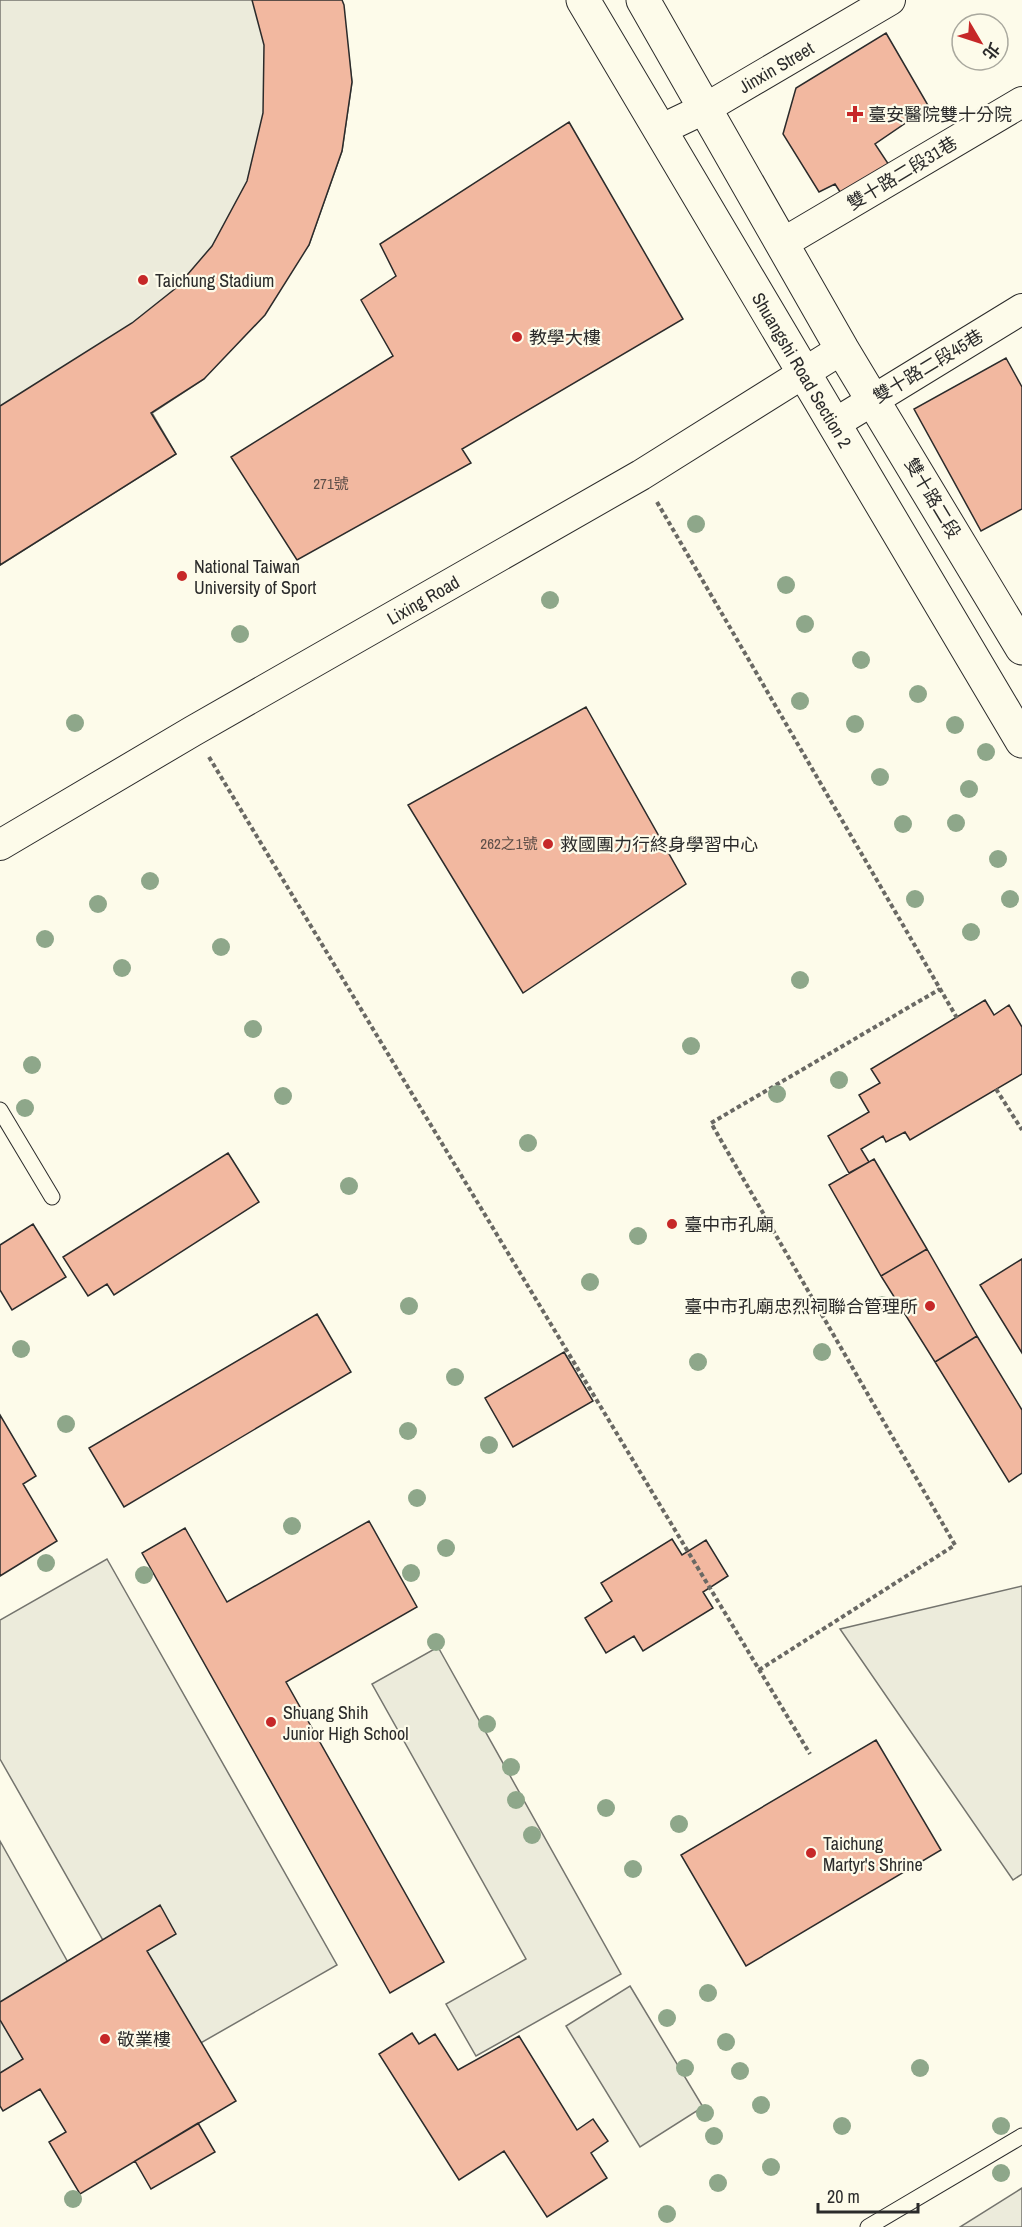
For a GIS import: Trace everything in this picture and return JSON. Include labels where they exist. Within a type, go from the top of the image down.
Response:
[{"type":"street","name":"Shuangshi Road Section 2","points":[[583,0],[834,424],[1013,703],[1022,741]]},
{"type":"street","points":[[643,0],[842,349]]},
{"type":"street","name":"Jinxin Street","points":[[660,130],[706,108],[890,0]]},
{"type":"street","name":"雙十路二段31巷","points":[[783,243],[1022,102]]},
{"type":"street","name":"雙十路二段45巷","points":[[834,424],[1022,309]]},
{"type":"street","name":"Lixing Road","points":[[0,845],[193,731],[641,475],[842,349]]},
{"type":"street","name":"雙十路二段","points":[[842,349],[1022,648]]},
{"type":"lane","points":[[0,1110],[52,1197]]},
{"type":"lane","points":[[868,2227],[1022,2136]]},
{"type":"path","points":[[641,475],[957,1018]]},
{"type":"path","points":[[193,731],[810,1754]]},
{"type":"path","points":[[759,1670],[955,1545],[711,1123],[940,989]]},
{"type":"path","points":[[996,1089],[1022,1130]]},
{"type":"shaded area","name":"Taichung Stadium","points":[[0,0],[342,0],[352,82],[342,151],[309,245],[204,379],[152,413],[176,454],[0,565]]},
{"type":"shaded area","points":[[107,1559],[337,1965],[171,2060],[0,1759],[0,1620]]},
{"type":"shaded area","points":[[1022,1586],[1022,1874],[1013,1880],[840,1629]]},
{"type":"shaded area","points":[[438,1647],[621,1974],[476,2056],[446,2004],[526,1959],[372,1684]]},
{"type":"shaded area","points":[[0,1841],[102,2023],[0,2081]]},
{"type":"shaded area","points":[[630,1986],[703,2107],[640,2147],[566,2026]]},
{"type":"shaded area","points":[[1022,2188],[1022,2227],[960,2227]]},
{"type":"building","name":"Taichung Stadium","points":[[252,0],[342,0],[344,5],[352,82],[342,151],[309,245],[265,315],[204,379],[151,413],[176,454],[0,565],[0,406],[132,323],[176,288],[212,246],[247,181],[263,113],[264,45]]},
{"type":"building","name":"臺安醫院雙十分院","points":[[886,33],[929,107],[875,144],[889,165],[842,195],[835,184],[819,192],[783,134],[796,88]]},
{"type":"building","name":"教學大樓","points":[[569,122],[683,319],[462,449],[471,463],[297,560],[231,457],[393,356],[361,300],[396,276],[380,244]]},
{"type":"building","points":[[1006,358],[1022,387],[1022,509],[981,531],[914,409]]},
{"type":"building","name":"救國團力行終身學習中心","points":[[586,707],[686,884],[523,993],[408,805]]},
{"type":"building","points":[[985,1000],[994,1015],[1009,1005],[1022,1027],[1022,1074],[910,1140],[905,1132],[886,1142],[883,1136],[861,1149],[869,1162],[849,1173],[828,1136],[869,1112],[859,1095],[880,1083],[871,1069]]},
{"type":"building","points":[[228,1153],[259,1202],[114,1295],[107,1284],[88,1296],[63,1257]]},
{"type":"building","points":[[874,1159],[927,1249],[881,1276],[829,1185]]},
{"type":"building","points":[[33,1224],[66,1277],[12,1310],[0,1290],[0,1245]]},
{"type":"building","name":"臺中市孔廟忠烈祠聯合管理所","points":[[927,1249],[977,1336],[935,1362],[881,1276]]},
{"type":"building","points":[[1022,1259],[1022,1353],[980,1285]]},
{"type":"building","points":[[317,1314],[351,1372],[124,1507],[89,1448]]},
{"type":"building","points":[[977,1336],[1022,1410],[1022,1473],[1009,1482],[935,1362]]},
{"type":"building","points":[[564,1352],[593,1401],[513,1447],[485,1398]]},
{"type":"building","points":[[0,1415],[36,1476],[23,1484],[57,1541],[0,1576]]},
{"type":"building","points":[[369,1521],[417,1607],[286,1682],[444,1962],[390,1993],[142,1553],[185,1528],[227,1602]]},
{"type":"building","points":[[672,1539],[682,1555],[706,1540],[728,1576],[703,1592],[713,1608],[643,1651],[634,1636],[606,1653],[585,1618],[612,1601],[601,1583]]},
{"type":"building","name":"Taichung Martyr's Shrine","points":[[876,1740],[941,1850],[746,1966],[681,1855]]},
{"type":"building","name":"敬業樓","points":[[160,1905],[176,1934],[147,1951],[236,2101],[80,2194],[49,2142],[66,2132],[40,2089],[3,2111],[0,2106],[0,2073],[23,2059],[0,2020],[0,2002]]},
{"type":"building","points":[[412,2033],[419,2044],[435,2034],[458,2070],[519,2036],[577,2130],[593,2119],[608,2141],[591,2153],[607,2178],[547,2217],[504,2151],[459,2180],[379,2054]]},
{"type":"building","points":[[198,2123],[215,2152],[151,2189],[135,2161]]},
{"type":"place","name":"臺安醫院雙十分院","points":[[855,114]]},
{"type":"place","name":"Taichung Stadium","points":[[143,280]]},
{"type":"place","name":"教學大樓","points":[[517,337]]},
{"type":"place","name":"National Taiwan University of Sport","points":[[182,576]]},
{"type":"place","name":"救國團力行終身學習中心","points":[[548,844]]},
{"type":"place","name":"臺中市孔廟","points":[[672,1224]]},
{"type":"place","name":"臺中市孔廟忠烈祠聯合管理所","points":[[930,1306]]},
{"type":"place","name":"Shuang Shih Junior High School","points":[[271,1722]]},
{"type":"place","name":"Taichung Martyr's Shrine","points":[[811,1853]]},
{"type":"place","name":"敬業樓","points":[[105,2039]]}]
